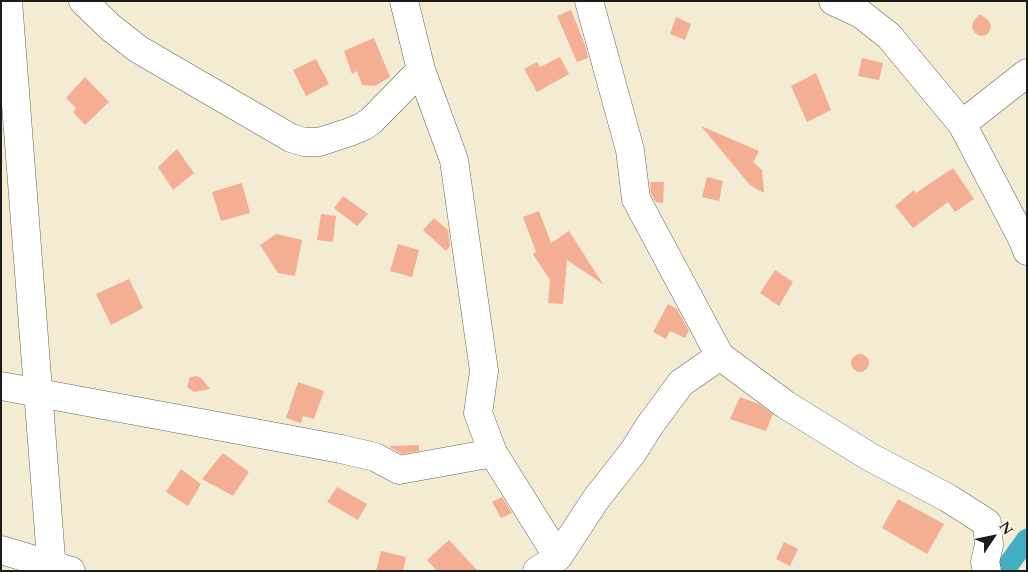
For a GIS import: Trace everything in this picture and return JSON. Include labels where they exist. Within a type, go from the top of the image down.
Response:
[{"type":"street","points":[[1,550],[58,569],[39,393],[8,1]]},
{"type":"street","points":[[84,1],[110,27],[138,48],[291,138],[304,142],[319,142],[364,126],[421,70]]},
{"type":"street","points":[[404,1],[421,70],[454,160],[484,371],[478,413],[492,453],[547,564],[633,452],[681,383],[720,356]]},
{"type":"street","points":[[590,1],[630,150],[636,199],[720,356],[786,405],[870,457],[948,498],[987,523],[990,544],[985,562],[987,571]]},
{"type":"street","points":[[833,1],[862,14],[889,36],[962,124],[1027,251]]},
{"type":"street","points":[[962,124],[1027,73]]},
{"type":"street","points":[[1,386],[340,449],[375,457],[399,470],[492,453]]},
{"type":"building","points":[[571,10],[585,45],[588,58],[577,62],[557,16]]},
{"type":"building","points":[[980,14],[988,20],[991,26],[986,35],[980,36],[972,28],[973,22]]},
{"type":"building","points":[[676,17],[691,24],[685,40],[670,34]]},
{"type":"building","points":[[374,38],[390,77],[375,86],[362,85],[357,71],[352,74],[344,51]]},
{"type":"building","points":[[560,57],[569,74],[537,92],[524,69],[537,62],[540,67]]},
{"type":"building","points":[[862,58],[883,63],[879,80],[858,76]]},
{"type":"building","points":[[316,59],[329,84],[306,96],[293,70]]},
{"type":"building","points":[[816,73],[831,110],[807,122],[791,86]]},
{"type":"building","points":[[85,77],[109,102],[85,125],[73,112],[76,108],[66,98]]},
{"type":"building","points":[[701,126],[759,151],[753,162],[762,170],[764,193],[750,185]]},
{"type":"building","points":[[177,149],[194,173],[173,190],[158,167]]},
{"type":"building","points":[[953,168],[974,199],[955,212],[948,202],[913,228],[895,206],[914,190],[916,193]]},
{"type":"building","points":[[707,177],[723,181],[719,201],[702,197]]},
{"type":"building","points":[[650,182],[664,182],[663,203],[656,202],[651,194]]},
{"type":"building","points":[[242,183],[250,213],[221,221],[212,192]]},
{"type":"building","points":[[343,196],[368,214],[357,226],[334,208]]},
{"type":"building","points":[[539,211],[551,243],[569,231],[603,284],[567,260],[563,304],[548,303],[550,280],[533,254],[536,252],[523,217]]},
{"type":"building","points":[[321,214],[336,216],[333,242],[317,240]]},
{"type":"building","points":[[434,218],[448,230],[450,246],[446,251],[423,230]]},
{"type":"building","points":[[276,234],[302,240],[295,276],[278,273],[260,245]]},
{"type":"building","points":[[398,244],[419,250],[412,277],[390,271]]},
{"type":"building","points":[[775,270],[793,282],[779,306],[760,293]]},
{"type":"building","points":[[129,279],[143,308],[111,325],[96,294]]},
{"type":"building","points":[[668,304],[677,309],[689,331],[685,338],[670,331],[666,339],[653,332]]},
{"type":"building","points":[[860,354],[866,357],[869,363],[866,369],[860,372],[854,369],[851,363],[854,357]]},
{"type":"building","points":[[197,376],[210,389],[194,392],[187,387],[190,377]]},
{"type":"building","points":[[298,382],[324,391],[314,419],[303,416],[301,423],[286,418]]},
{"type":"building","points":[[740,397],[759,404],[773,414],[766,431],[730,419]]},
{"type":"building","points":[[419,445],[419,451],[402,454],[390,447],[390,446]]},
{"type":"building","points":[[223,453],[249,472],[233,496],[202,479]]},
{"type":"building","points":[[181,469],[201,484],[188,506],[166,492]]},
{"type":"building","points":[[337,487],[367,504],[358,520],[327,502]]},
{"type":"building","points":[[502,497],[512,513],[501,518],[492,502]]},
{"type":"building","points":[[898,499],[944,524],[927,554],[882,528]]},
{"type":"building","points":[[449,540],[478,571],[437,571],[427,560]]},
{"type":"building","points":[[784,542],[798,549],[790,566],[776,559]]},
{"type":"building","points":[[381,551],[406,557],[403,571],[376,571]]},
{"type":"waterway","points":[[1004,571],[1027,539]]}]
